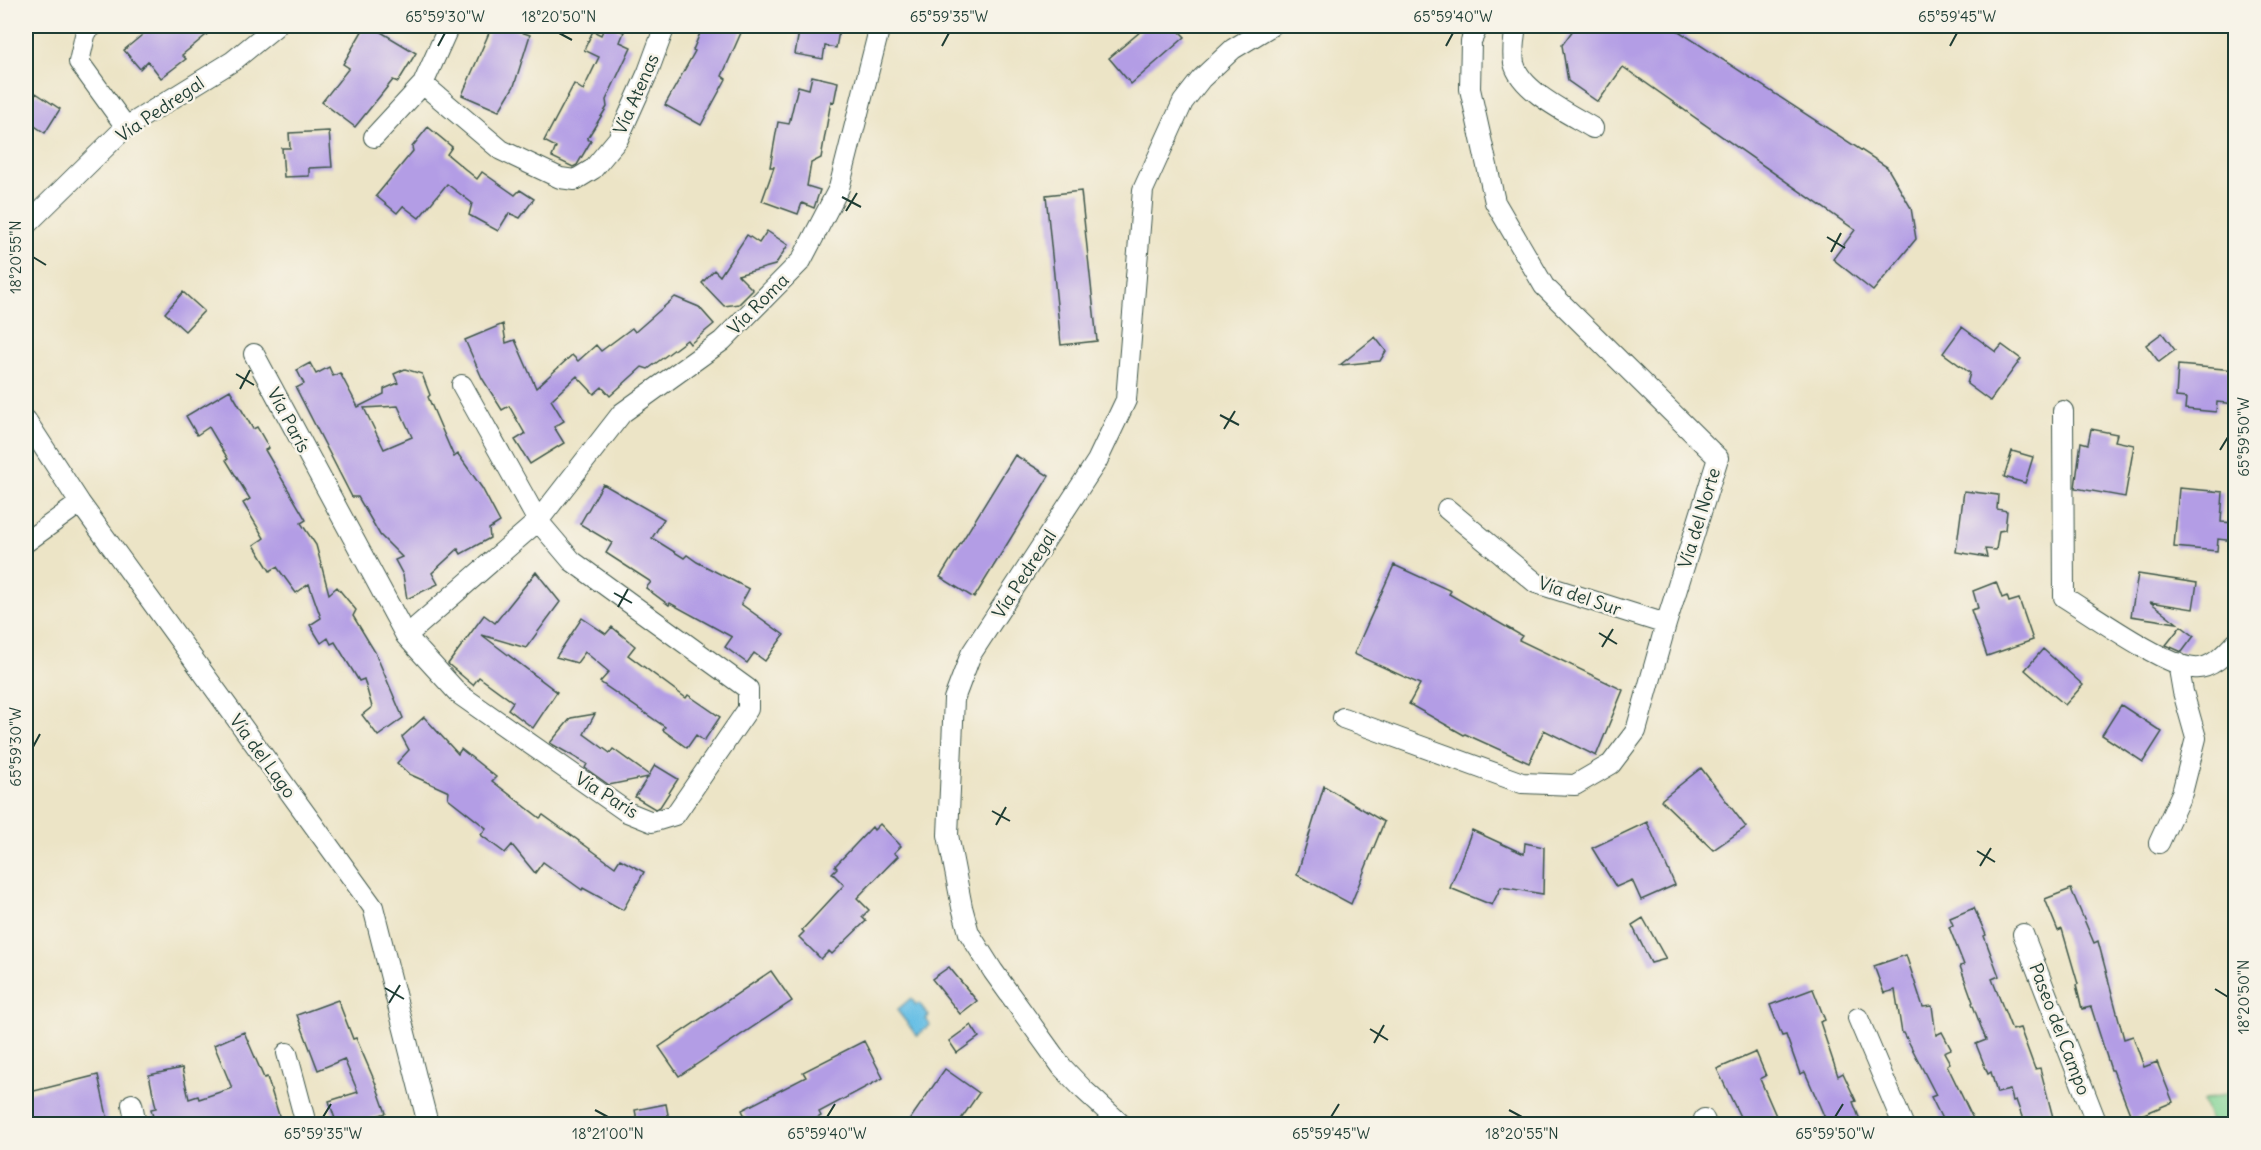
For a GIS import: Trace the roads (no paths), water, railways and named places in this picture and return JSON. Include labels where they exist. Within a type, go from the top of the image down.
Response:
[{"type":"street","points":[[93,26],[86,31],[79,62],[126,128]]},
{"type":"street","name":"Vía Pedregal","points":[[26,225],[126,128],[233,61],[276,26]]},
{"type":"street","points":[[374,137],[423,84],[449,26]]},
{"type":"street","name":"Vía Atenas","points":[[423,84],[501,150],[560,178],[575,180],[593,169],[618,139],[648,72],[665,26]]},
{"type":"street","name":"Vía Roma","points":[[406,636],[538,521],[622,413],[722,340],[801,261],[839,188],[880,26]]},
{"type":"street","name":"Vía Pedregal","points":[[1121,1125],[1062,1067],[993,971],[969,933],[948,835],[954,699],[971,654],[1097,461],[1126,400],[1143,190],[1183,102],[1201,79],[1233,49],[1271,26]]},
{"type":"street","name":"Vía del Norte","points":[[1343,718],[1522,783],[1575,785],[1611,764],[1636,731],[1666,624],[1718,458],[1544,286],[1495,202],[1470,89],[1471,41],[1478,26]]},
{"type":"street","points":[[1516,26],[1513,41],[1514,64],[1524,82],[1558,107],[1593,128]]},
{"type":"street","name":"Vía París","points":[[254,354],[406,636],[459,694],[627,812],[652,822],[675,815],[748,709],[748,689],[572,561],[538,521],[462,385]]},
{"type":"street","points":[[2063,411],[2064,597],[2166,659],[2196,669],[2220,660],[2235,642]]},
{"type":"street","name":"Vía del Lago","points":[[26,420],[81,503],[373,907],[428,1125]]},
{"type":"street","points":[[26,542],[81,503]]},
{"type":"street","name":"Vía del Sur","points":[[1447,508],[1536,583],[1666,624]]},
{"type":"street","points":[[2160,843],[2182,793],[2196,738],[2183,692],[2178,663]]},
{"type":"street","name":"Paseo del Campo","points":[[2023,934],[2097,1125]]},
{"type":"street","points":[[1858,1018],[1904,1125]]},
{"type":"street","points":[[287,1053],[306,1125]]},
{"type":"street","points":[[132,1104],[136,1125]]},
{"type":"water","points":[[911,998],[916,1005],[919,1003],[929,1016],[926,1019],[930,1025],[917,1036],[897,1010]]}]
